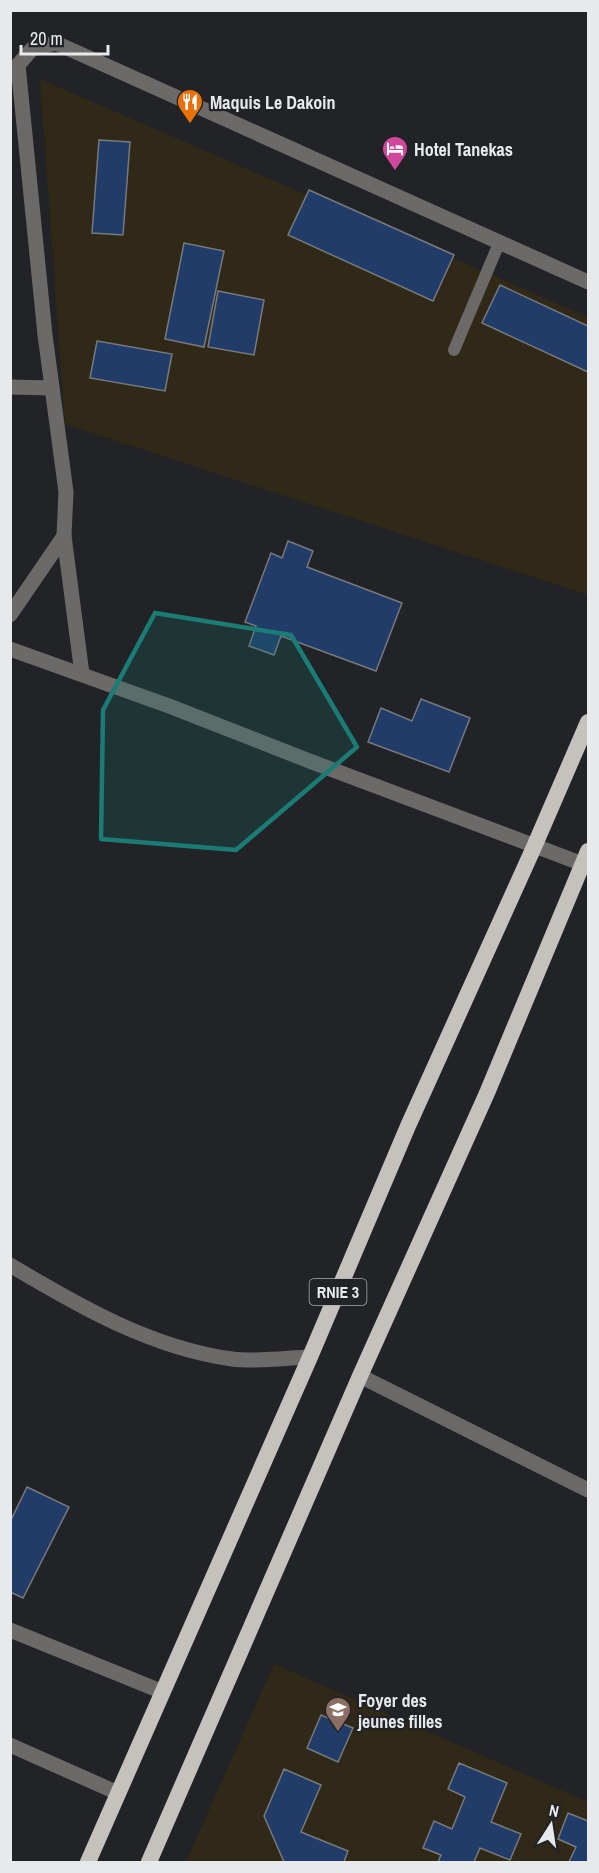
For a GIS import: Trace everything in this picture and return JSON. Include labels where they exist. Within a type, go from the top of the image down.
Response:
[{"type":"highway","name":"RNIE 3","points":[[88,1863],[310,1357],[408,1126],[588,722]]},
{"type":"highway","name":"RNIE 3","points":[[152,1862],[360,1376],[487,1093],[586,861]]},
{"type":"street","points":[[82,674],[64,536],[66,492],[52,388],[18,65],[32,49],[56,43],[588,282]]},
{"type":"street","points":[[10,387],[52,388]]},
{"type":"street","points":[[10,615],[64,536]]},
{"type":"street","points":[[10,648],[534,847],[586,861]]},
{"type":"street","points":[[10,1264],[94,1313],[174,1346],[234,1359],[310,1357]]},
{"type":"street","points":[[360,1376],[588,1490]]},
{"type":"street","points":[[10,1630],[163,1692]]},
{"type":"street","points":[[10,1745],[118,1793]]},
{"type":"lane","points":[[454,350],[500,242]]},
{"type":"highlighted area","points":[[155,613],[291,635],[357,747],[236,850],[101,839],[103,710]]},
{"type":"shaded area","points":[[40,79],[588,317],[588,595],[65,424]]},
{"type":"shaded area","name":"Foyer des jeunes filles","points":[[274,1664],[588,1802],[588,1862],[186,1862]]},
{"type":"building","points":[[99,140],[130,142],[123,235],[92,233]]},
{"type":"building","points":[[309,190],[454,255],[433,301],[288,235]]},
{"type":"building","points":[[184,243],[224,251],[204,347],[165,339]]},
{"type":"building","points":[[500,285],[588,326],[588,372],[482,323]]},
{"type":"building","points":[[218,291],[264,300],[254,355],[208,347]]},
{"type":"building","points":[[97,341],[172,354],[165,391],[90,378]]},
{"type":"building","points":[[288,541],[313,551],[307,567],[402,603],[376,671],[281,636],[274,655],[249,646],[256,626],[245,622],[271,553],[282,558]]},
{"type":"building","points":[[421,699],[470,718],[449,772],[368,742],[381,708],[412,721]]},
{"type":"building","points":[[27,1487],[69,1507],[23,1598],[10,1592],[10,1522]]},
{"type":"building","points":[[321,1715],[353,1728],[338,1762],[307,1748]]},
{"type":"building","points":[[459,1763],[507,1783],[491,1822],[521,1834],[510,1860],[480,1848],[474,1862],[438,1862],[441,1855],[423,1848],[434,1821],[452,1829],[465,1797],[448,1789]]},
{"type":"building","points":[[284,1769],[321,1785],[301,1832],[348,1851],[344,1862],[284,1862],[264,1816]]},
{"type":"building","points":[[568,1813],[588,1821],[588,1862],[569,1862],[576,1847],[558,1839]]},
{"type":"place","name":"Maquis Le Dakoin","points":[[190,125]]},
{"type":"place","name":"Hotel Tanekas","points":[[395,172]]},
{"type":"place","name":"Foyer des jeunes filles","points":[[338,1733]]}]
